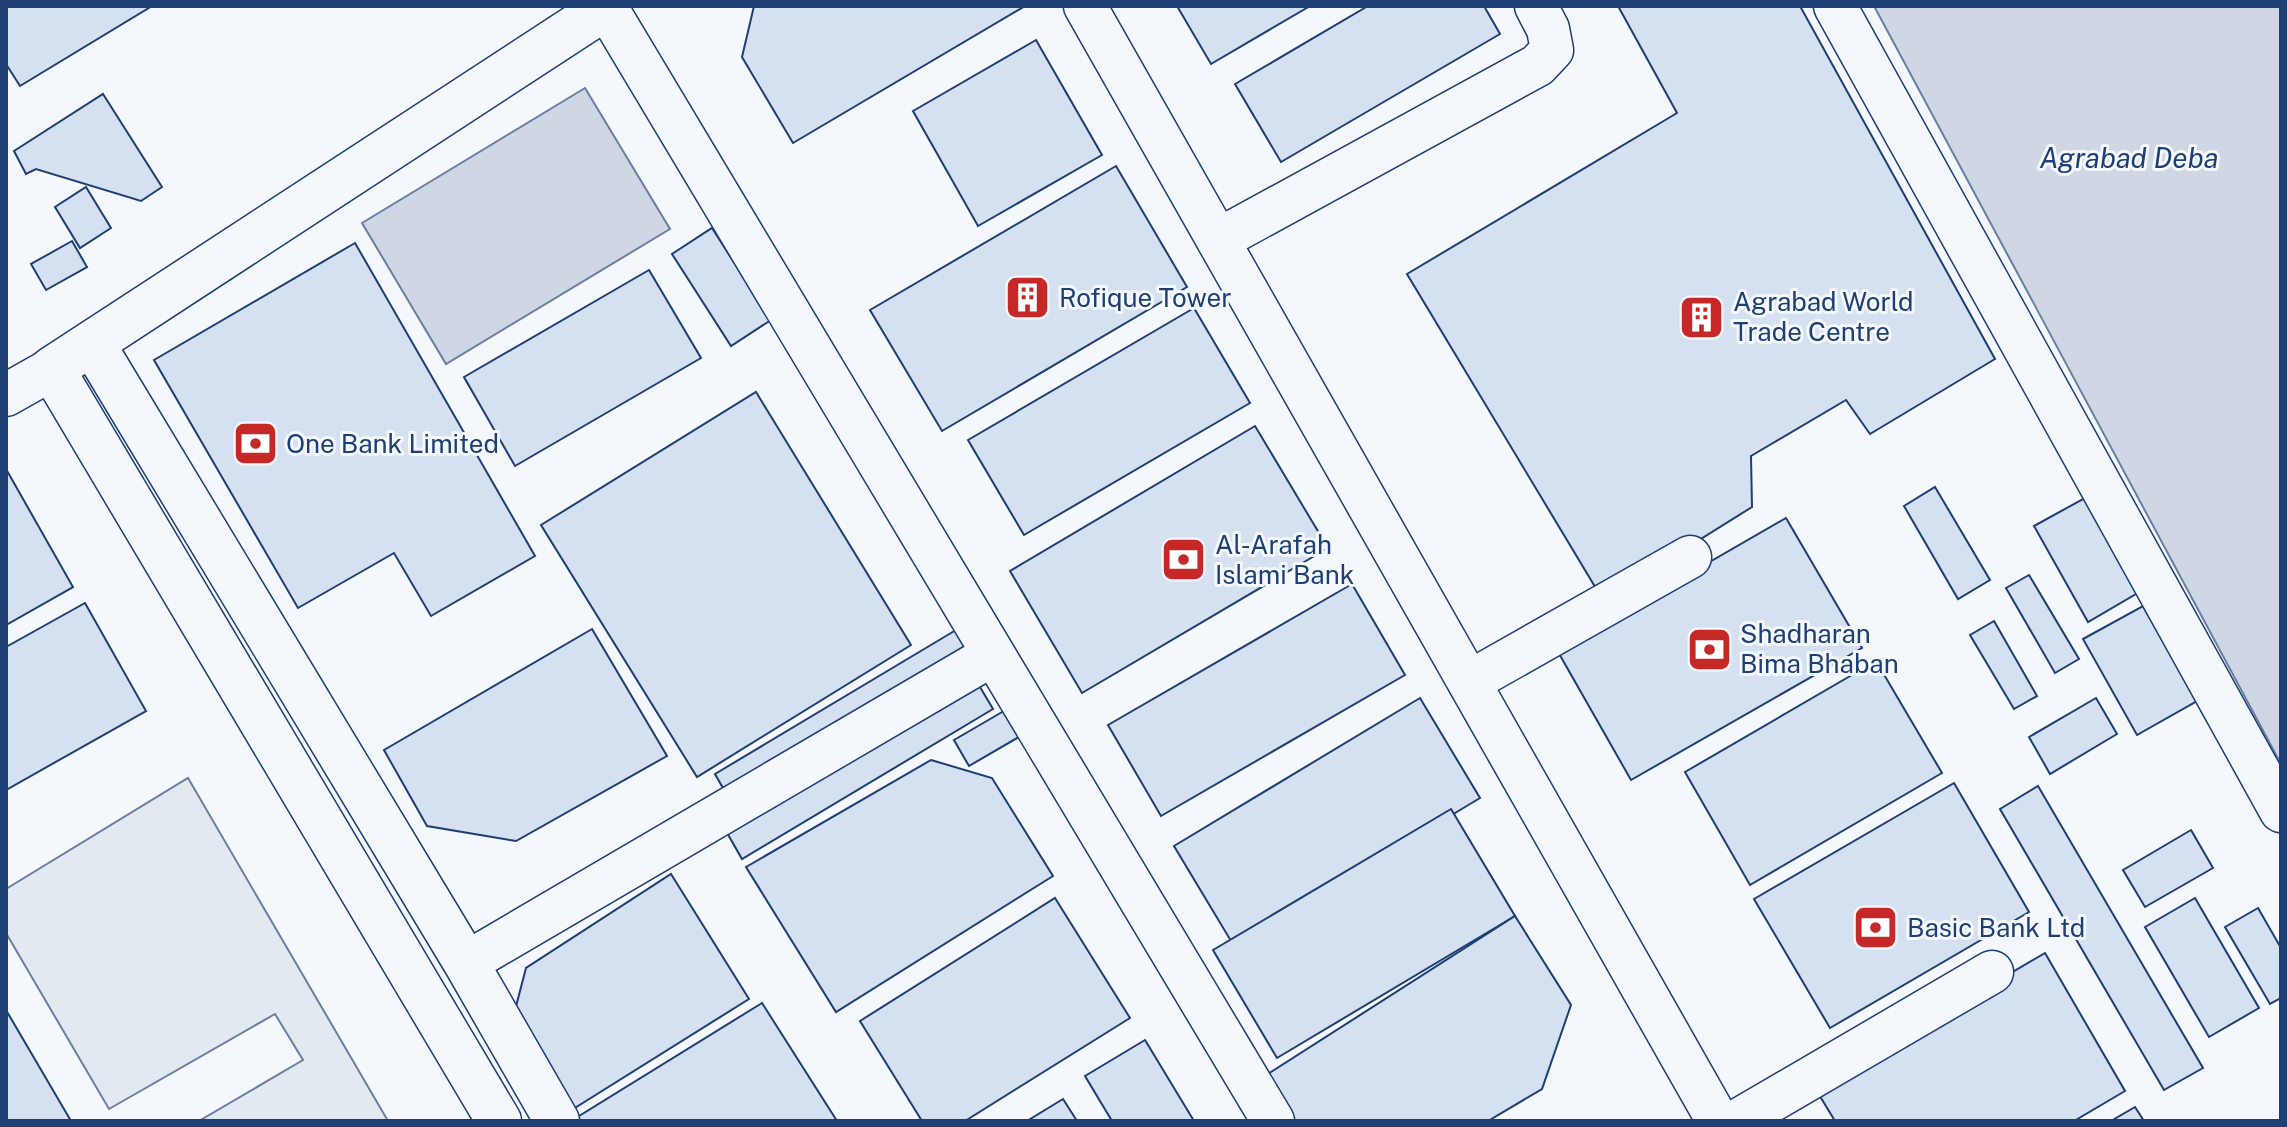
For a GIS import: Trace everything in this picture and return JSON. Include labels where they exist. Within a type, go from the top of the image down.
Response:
[{"type":"street","points":[[6,395],[52,369],[606,6],[1273,1121]]},
{"type":"street","points":[[1085,6],[1718,1121]]},
{"type":"street","points":[[1218,240],[1538,65],[1552,50],[1548,29],[1536,6]]},
{"type":"street","points":[[1835,6],[2281,811]]},
{"type":"street","points":[[92,343],[466,963],[557,1121]]},
{"type":"street","points":[[52,369],[499,1121]]},
{"type":"street","points":[[1469,682],[1690,557]]},
{"type":"street","points":[[466,963],[992,655]]},
{"type":"street","points":[[1737,1121],[1992,972]]},
{"type":"shaded area","points":[[188,778],[388,1121],[199,1121],[303,1060],[275,1014],[109,1109],[6,933],[6,889]]},
{"type":"water","name":"Agrabad Deba","points":[[1874,6],[2281,6],[2281,764]]},
{"type":"water","points":[[585,88],[670,229],[446,364],[362,223]]},
{"type":"building","points":[[6,6],[152,6],[20,86],[6,64]]},
{"type":"building","points":[[754,6],[1025,6],[793,143],[742,57]]},
{"type":"building","points":[[1177,6],[1310,6],[1211,64]]},
{"type":"building","points":[[1368,6],[1484,6],[1500,34],[1281,162],[1235,84]]},
{"type":"building","name":"Agrabad World Trade Centre","points":[[1618,6],[1800,6],[1995,359],[1870,434],[1846,400],[1751,456],[1752,507],[1603,600],[1407,274],[1677,113]]},
{"type":"building","points":[[1036,40],[1102,155],[978,226],[913,111]]},
{"type":"building","points":[[103,94],[162,187],[141,201],[36,169],[26,174],[14,151]]},
{"type":"building","name":"Rofique Tower","points":[[1116,166],[1187,287],[942,431],[870,310]]},
{"type":"building","points":[[86,187],[111,228],[80,248],[55,207]]},
{"type":"building","points":[[712,228],[771,320],[731,346],[672,254]]},
{"type":"building","points":[[72,241],[87,267],[46,290],[31,264]]},
{"type":"building","points":[[355,243],[535,556],[431,616],[394,553],[298,608],[154,360]]},
{"type":"building","points":[[649,270],[701,358],[515,466],[464,377]]},
{"type":"building","points":[[1194,308],[1250,403],[1024,535],[968,440]]},
{"type":"building","points":[[756,392],[911,645],[697,777],[541,525]]},
{"type":"building","points":[[1255,426],[1328,548],[1082,693],[1010,571]]},
{"type":"building","points":[[6,469],[73,587],[6,625]]},
{"type":"building","points":[[1935,487],[1990,580],[1958,599],[1904,506]]},
{"type":"building","points":[[2094,493],[2148,587],[2088,622],[2034,526]]},
{"type":"building","name":"Shadharan Bima Bhaban","points":[[1786,518],[1862,648],[1631,780],[1557,650]]},
{"type":"building","points":[[2029,575],[2079,659],[2055,673],[2006,588]]},
{"type":"building","points":[[1352,584],[1405,675],[1161,816],[1108,725]]},
{"type":"building","points":[[85,603],[146,711],[6,790],[6,647]]},
{"type":"building","points":[[2143,606],[2197,701],[2137,735],[2083,639]]},
{"type":"building","points":[[1994,621],[2037,696],[2014,709],[1970,635]]},
{"type":"building","points":[[966,624],[982,651],[731,802],[715,774]]},
{"type":"building","points":[[592,629],[667,756],[516,841],[427,826],[384,750]]},
{"type":"building","points":[[1876,661],[1942,773],[1750,885],[1685,772]]},
{"type":"building","points":[[977,682],[993,709],[742,859],[726,831]]},
{"type":"building","points":[[1420,698],[1480,798],[1234,946],[1174,846]]},
{"type":"building","points":[[2096,698],[2117,734],[2050,774],[2029,737]]},
{"type":"building","points":[[1009,708],[1024,734],[969,766],[954,740]]},
{"type":"building","points":[[931,760],[992,778],[1053,876],[836,1012],[746,867]]},
{"type":"building","points":[[1954,783],[2029,912],[1830,1028],[1754,899]]},
{"type":"building","points":[[2038,786],[2203,1068],[2164,1090],[2000,809]]},
{"type":"building","points":[[1451,809],[1515,916],[1277,1058],[1213,950]]},
{"type":"building","points":[[2191,830],[2213,868],[2145,907],[2123,870]]},
{"type":"building","points":[[671,874],[749,999],[554,1121],[501,1064],[526,968]]},
{"type":"building","points":[[1055,898],[1130,1018],[965,1121],[922,1121],[860,1021]]},
{"type":"building","points":[[2195,898],[2259,1008],[2209,1037],[2145,927]]},
{"type":"building","points":[[2258,908],[2281,948],[2281,998],[2270,1004],[2225,927]]},
{"type":"building","points":[[1515,916],[1571,1005],[1542,1089],[1488,1121],[1287,1121],[1260,1079]]},
{"type":"building","points":[[2045,953],[2125,1091],[2074,1121],[1835,1121],[1815,1088]]},
{"type":"building","points":[[762,1003],[837,1121],[571,1121]]},
{"type":"building","points":[[6,1010],[71,1121],[6,1121]]},
{"type":"building","points":[[1145,1040],[1194,1121],[1112,1121],[1085,1076]]},
{"type":"building","points":[[1063,1099],[1077,1121],[1027,1121]]},
{"type":"building","points":[[2135,1107],[2144,1121],[2111,1121]]},
{"type":"place","name":"Rofique Tower","points":[[1028,298]]},
{"type":"place","name":"Agrabad World Trade Centre","points":[[1702,317]]},
{"type":"place","name":"One Bank Limited","points":[[255,444]]},
{"type":"place","name":"Al-Arafah Islami Bank","points":[[1184,560]]},
{"type":"place","name":"Shadharan Bima Bhaban","points":[[1709,649]]},
{"type":"place","name":"Basic Bank Ltd","points":[[1876,928]]}]
